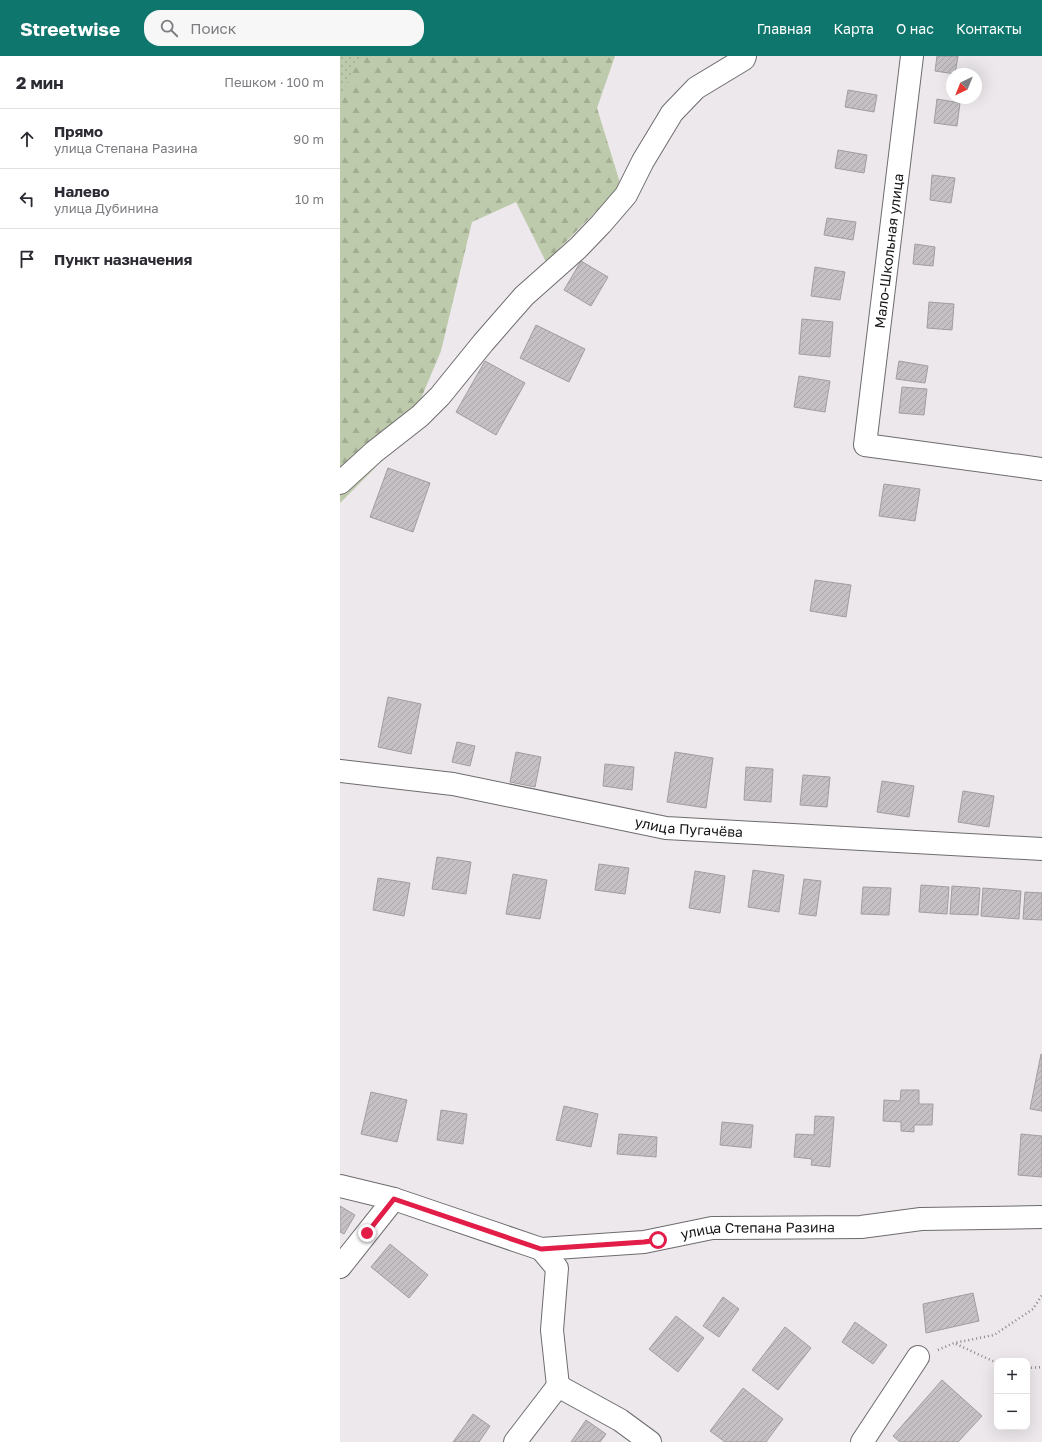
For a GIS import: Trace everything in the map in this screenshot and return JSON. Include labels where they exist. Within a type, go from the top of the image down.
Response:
[{"type":"street","points":[[340,483],[374,452],[420,416],[440,396],[524,296],[578,248],[601,224],[626,195],[643,161],[672,113],[696,88],[744,59],[745,56]]},
{"type":"street","name":"Мало-Школьная улица","points":[[912,56],[865,445],[1042,469]]},
{"type":"street","name":"улица Пугачёва","points":[[340,771],[453,784],[666,828],[1042,849]]},
{"type":"street","name":"улица Степана Разина","points":[[340,1186],[394,1199],[541,1249],[644,1242],[712,1228],[861,1227],[921,1219],[1042,1217]]},
{"type":"street","points":[[340,1267],[394,1199]]},
{"type":"street","points":[[515,1442],[558,1386],[552,1330],[558,1268],[541,1249]]},
{"type":"street","points":[[862,1442],[918,1357]]},
{"type":"street","points":[[558,1386],[620,1420],[650,1442]]},
{"type":"path","points":[[918,1357],[954,1343],[994,1335],[1034,1309],[1042,1295]]},
{"type":"path","points":[[954,1343],[994,1362]]},
{"type":"path","points":[[1030,1368],[1042,1367]]},
{"type":"green space","points":[[340,56],[615,56],[597,108],[621,186],[546,262],[516,202],[472,222],[441,351],[404,439],[340,503]]},
{"type":"green space","points":[[340,56],[360,56],[340,97]]},
{"type":"building","points":[[937,56],[958,56],[956,68],[946,68],[946,73],[935,71]]},
{"type":"building","points":[[848,90],[877,95],[874,112],[845,107]]},
{"type":"building","points":[[937,99],[946,101],[946,104],[960,104],[957,126],[934,123]]},
{"type":"building","points":[[838,150],[867,155],[864,173],[835,168]]},
{"type":"building","points":[[932,175],[955,178],[951,203],[930,200]]},
{"type":"building","points":[[827,218],[856,222],[853,240],[824,235]]},
{"type":"building","points":[[915,244],[935,247],[933,266],[913,264]]},
{"type":"building","points":[[581,261],[608,277],[591,306],[564,290]]},
{"type":"building","points":[[815,267],[845,272],[840,300],[811,296]]},
{"type":"building","points":[[929,302],[954,304],[952,330],[927,328]]},
{"type":"building","points":[[802,319],[833,322],[830,357],[799,354]]},
{"type":"building","points":[[536,325],[585,349],[569,382],[520,358]]},
{"type":"building","points":[[485,361],[525,383],[496,435],[456,412]]},
{"type":"building","points":[[899,361],[928,366],[925,383],[896,379]]},
{"type":"building","points":[[799,376],[830,381],[825,412],[794,407]]},
{"type":"building","points":[[902,387],[927,389],[924,415],[899,413]]},
{"type":"building","points":[[388,468],[430,483],[413,532],[370,517]]},
{"type":"building","points":[[884,484],[920,489],[915,521],[879,516]]},
{"type":"building","points":[[815,580],[851,585],[846,617],[810,611]]},
{"type":"building","points":[[388,697],[421,704],[411,754],[378,747]]},
{"type":"building","points":[[457,742],[475,746],[470,766],[452,762]]},
{"type":"building","points":[[516,752],[541,757],[535,787],[510,782]]},
{"type":"building","points":[[675,752],[713,758],[706,808],[667,802]]},
{"type":"building","points":[[605,764],[634,767],[632,790],[603,786]]},
{"type":"building","points":[[746,767],[773,769],[771,802],[744,800]]},
{"type":"building","points":[[803,775],[830,777],[827,807],[800,805]]},
{"type":"building","points":[[882,781],[914,786],[909,817],[877,812]]},
{"type":"building","points":[[963,791],[994,796],[989,827],[958,822]]},
{"type":"building","points":[[437,857],[471,862],[466,894],[432,889]]},
{"type":"building","points":[[599,864],[629,868],[625,894],[595,890]]},
{"type":"building","points":[[753,870],[784,875],[779,912],[748,907]]},
{"type":"building","points":[[695,871],[725,876],[720,913],[689,908]]},
{"type":"building","points":[[513,874],[547,880],[540,919],[506,914]]},
{"type":"building","points":[[378,878],[410,883],[404,916],[373,910]]},
{"type":"building","points":[[804,879],[821,881],[816,916],[799,914]]},
{"type":"building","points":[[921,885],[949,887],[947,914],[919,912]]},
{"type":"building","points":[[952,886],[980,888],[978,915],[950,914]]},
{"type":"building","points":[[863,887],[891,888],[889,915],[861,914]]},
{"type":"building","points":[[983,888],[1021,891],[1019,919],[981,916]]},
{"type":"building","points":[[1025,892],[1042,893],[1042,920],[1023,919]]},
{"type":"building","points":[[1041,1054],[1042,1055],[1042,1111],[1030,1109]]},
{"type":"building","points":[[901,1090],[919,1090],[919,1104],[933,1104],[932,1125],[914,1125],[914,1132],[901,1131],[901,1122],[883,1121],[884,1100],[900,1101]]},
{"type":"building","points":[[371,1092],[407,1100],[397,1142],[361,1134]]},
{"type":"building","points":[[564,1106],[598,1114],[591,1147],[556,1140]]},
{"type":"building","points":[[441,1110],[467,1114],[463,1144],[437,1140]]},
{"type":"building","points":[[815,1116],[834,1117],[830,1167],[811,1165],[812,1159],[794,1157],[796,1134],[814,1135]]},
{"type":"building","points":[[722,1122],[753,1125],[751,1148],[720,1145]]},
{"type":"building","points":[[619,1134],[657,1137],[656,1157],[617,1154]]},
{"type":"building","points":[[1021,1134],[1042,1136],[1042,1177],[1018,1175]]},
{"type":"building","points":[[340,1206],[355,1215],[344,1234],[340,1232]]},
{"type":"building","points":[[390,1244],[428,1275],[409,1298],[371,1267]]},
{"type":"building","points":[[973,1293],[979,1321],[926,1333],[923,1304]]},
{"type":"building","points":[[723,1297],[739,1309],[719,1337],[703,1326]]},
{"type":"building","points":[[676,1316],[704,1338],[678,1372],[649,1349]]},
{"type":"building","points":[[855,1322],[887,1345],[873,1364],[842,1342]]},
{"type":"building","points":[[785,1327],[811,1348],[778,1390],[752,1370]]},
{"type":"building","points":[[942,1380],[982,1416],[958,1442],[900,1442],[893,1436]]},
{"type":"building","points":[[743,1388],[783,1419],[766,1442],[725,1442],[710,1431]]},
{"type":"building","points":[[473,1414],[490,1426],[479,1442],[453,1442]]},
{"type":"building","points":[[586,1420],[606,1434],[600,1442],[571,1442]]},
{"type":"route","points":[[367,1233],[394,1199],[541,1249],[658,1240]]}]
